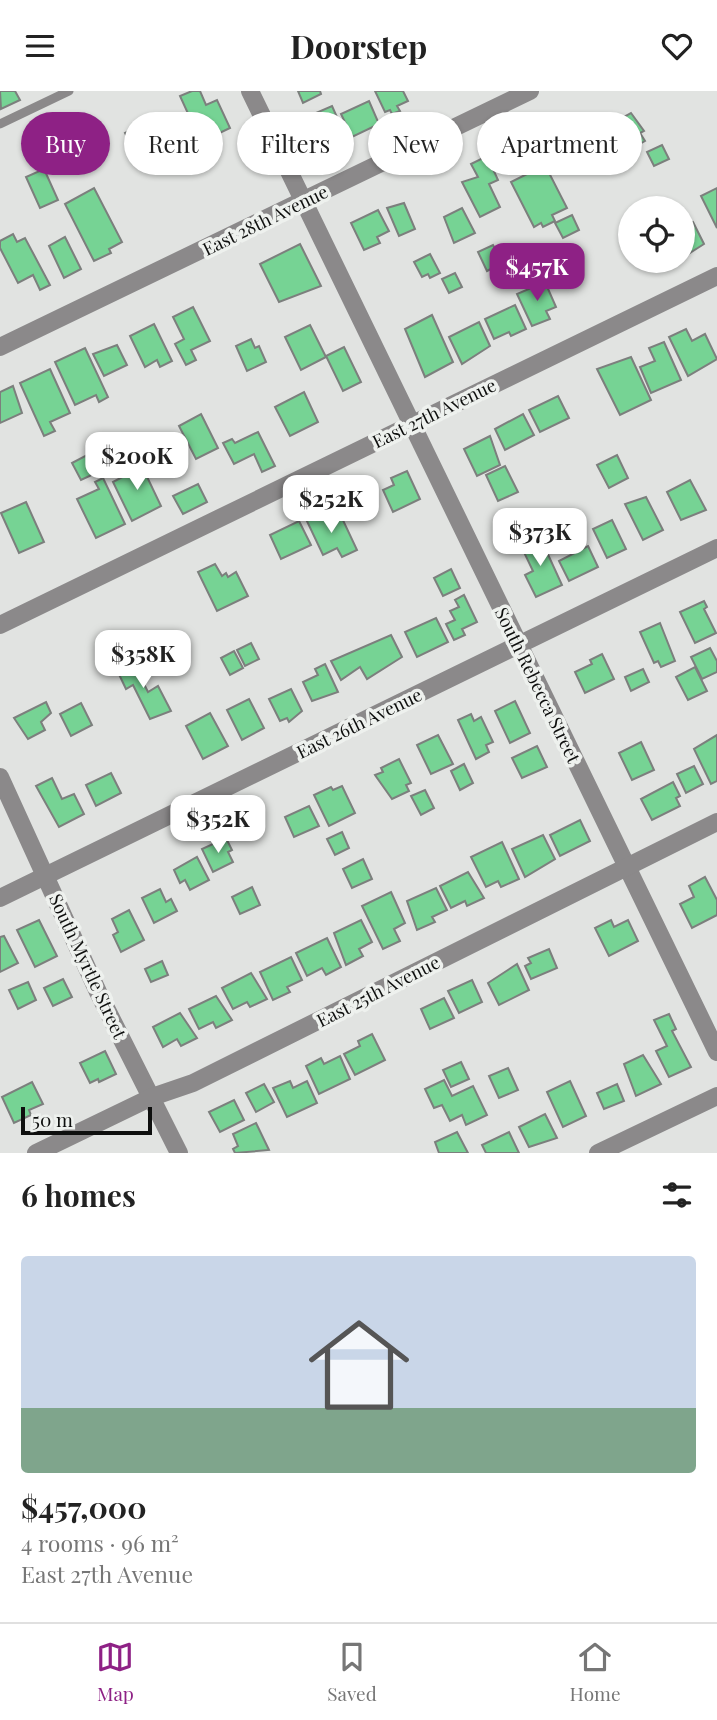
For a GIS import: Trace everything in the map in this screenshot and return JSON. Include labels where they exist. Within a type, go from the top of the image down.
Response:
[{"type":"street","name":"South Rebecca Street","points":[[250,91],[414,423],[717,1052]]},
{"type":"street","name":"East 28th Avenue","points":[[0,347],[530,91]]},
{"type":"street","name":"East 27th Avenue","points":[[0,625],[717,276]]},
{"type":"street","name":"East 26th Avenue","points":[[0,898],[717,548]]},
{"type":"street","name":"South Myrtle Street","points":[[0,777],[99,992],[179,1153]]},
{"type":"street","name":"East 25th Avenue","points":[[36,1153],[152,1097],[194,1083],[717,822]]},
{"type":"street","points":[[598,1153],[717,1096]]},
{"type":"lane","points":[[0,124],[69,91]]},
{"type":"building","points":[[0,91],[15,91],[20,100],[1,109]]},
{"type":"building","points":[[200,91],[206,105],[217,100],[223,112],[187,112],[180,96]]},
{"type":"building","points":[[298,91],[320,91],[321,94],[303,103]]},
{"type":"building","points":[[375,91],[403,91],[408,101],[397,106],[400,111],[385,112]]},
{"type":"building","points":[[369,101],[374,112],[368,112],[368,129],[354,136],[354,112],[345,112]]},
{"type":"building","points":[[332,106],[335,112],[318,112]]},
{"type":"building","points":[[223,113],[230,128],[223,131]]},
{"type":"building","points":[[662,145],[669,159],[654,166],[647,152]]},
{"type":"building","points":[[477,161],[477,175],[496,175],[498,180],[489,184],[500,207],[480,217],[462,182],[478,177],[471,164]]},
{"type":"building","points":[[47,175],[58,200],[40,208],[26,177]]},
{"type":"building","points":[[525,175],[550,175],[567,208],[552,215],[555,221],[543,227],[541,223],[534,227],[511,182]]},
{"type":"building","points":[[94,188],[122,242],[109,249],[111,253],[94,261],[65,204]]},
{"type":"building","points":[[717,188],[717,228],[701,196]]},
{"type":"building","points":[[404,203],[415,229],[399,236],[387,208]]},
{"type":"building","points":[[462,208],[475,233],[454,243],[444,217]]},
{"type":"building","points":[[378,210],[389,231],[377,237],[380,243],[364,250],[351,223]]},
{"type":"building","points":[[572,215],[579,230],[563,238],[555,223]]},
{"type":"building","points":[[695,226],[704,244],[695,250]]},
{"type":"building","points":[[13,234],[17,242],[25,238],[50,285],[40,290],[33,275],[18,283],[0,248],[0,241]]},
{"type":"building","points":[[65,237],[81,269],[64,278],[49,246]]},
{"type":"building","points":[[300,244],[321,286],[279,302],[260,264]]},
{"type":"building","points":[[493,245],[502,263],[487,271],[478,252]]},
{"type":"building","points":[[430,254],[440,273],[430,278],[428,274],[422,277],[414,262]]},
{"type":"building","points":[[455,273],[462,287],[449,293],[442,279]]},
{"type":"building","points":[[545,282],[556,307],[546,311],[550,319],[532,326],[517,294]]},
{"type":"building","points":[[515,305],[526,329],[511,336],[509,332],[494,339],[485,319]]},
{"type":"building","points":[[193,307],[210,341],[191,350],[196,360],[186,365],[175,344],[184,339],[173,317]]},
{"type":"building","points":[[432,315],[453,362],[425,377],[405,329]]},
{"type":"building","points":[[479,322],[490,346],[462,364],[449,337]]},
{"type":"building","points":[[154,324],[172,361],[160,367],[157,360],[145,367],[130,336]]},
{"type":"building","points":[[310,325],[326,357],[301,370],[285,337]]},
{"type":"building","points":[[686,329],[692,341],[705,334],[717,359],[688,376],[669,337]]},
{"type":"building","points":[[251,339],[255,348],[259,346],[266,362],[247,371],[236,346]]},
{"type":"building","points":[[664,342],[681,380],[651,393],[640,367],[655,361],[649,348]]},
{"type":"building","points":[[117,345],[127,365],[104,376],[93,354]]},
{"type":"building","points":[[344,347],[361,382],[343,391],[326,356]]},
{"type":"building","points":[[85,348],[108,397],[99,402],[96,395],[75,405],[55,362]]},
{"type":"building","points":[[631,357],[651,400],[620,415],[597,369]]},
{"type":"building","points":[[50,369],[70,413],[50,422],[55,431],[44,436],[20,383]]},
{"type":"building","points":[[13,386],[22,413],[0,423],[0,392]]},
{"type":"building","points":[[304,392],[318,422],[290,436],[275,407]]},
{"type":"building","points":[[558,396],[569,418],[540,432],[529,410]]},
{"type":"building","points":[[201,414],[218,448],[196,459],[179,426]]},
{"type":"building","points":[[523,414],[534,435],[505,450],[495,429]]},
{"type":"building","points":[[258,432],[275,466],[262,472],[254,454],[234,464],[223,443],[232,439],[235,443]]},
{"type":"building","points":[[490,436],[500,465],[477,476],[464,449]]},
{"type":"building","points":[[87,455],[96,473],[81,480],[72,463]]},
{"type":"building","points":[[617,455],[628,478],[609,488],[597,465]]},
{"type":"building","points":[[139,460],[161,506],[132,521],[113,482],[132,472],[128,466]]},
{"type":"building","points":[[505,466],[518,492],[498,501],[486,475]]},
{"type":"building","points":[[407,471],[420,499],[393,512],[383,490],[394,485],[391,478]]},
{"type":"building","points":[[103,478],[125,524],[96,538],[77,499],[99,489],[95,482]]},
{"type":"building","points":[[690,480],[706,510],[681,520],[667,492]]},
{"type":"building","points":[[198,484],[207,502],[183,514],[173,496]]},
{"type":"building","points":[[646,497],[663,530],[643,540],[625,504]]},
{"type":"building","points":[[26,502],[44,542],[19,553],[1,513]]},
{"type":"building","points":[[321,510],[328,525],[342,518],[357,550],[342,557],[337,548],[323,555],[305,517]]},
{"type":"building","points":[[612,520],[626,549],[607,558],[593,529]]},
{"type":"building","points":[[299,521],[311,545],[281,559],[270,535]]},
{"type":"building","points":[[540,537],[562,585],[536,597],[525,575],[533,571],[521,546]]},
{"type":"building","points":[[588,546],[598,567],[569,581],[559,561]]},
{"type":"building","points":[[215,564],[222,576],[226,573],[228,577],[236,572],[248,596],[217,611],[198,572]]},
{"type":"building","points":[[451,569],[460,588],[443,596],[434,578]]},
{"type":"building","points":[[464,595],[477,622],[462,629],[465,635],[454,640],[446,624],[455,620],[450,611],[459,607],[455,600]]},
{"type":"building","points":[[704,601],[707,607],[704,609],[716,633],[695,643],[680,612]]},
{"type":"building","points":[[436,618],[448,642],[417,657],[405,632]]},
{"type":"building","points":[[660,623],[675,661],[661,667],[658,661],[654,663],[640,632]]},
{"type":"building","points":[[391,635],[402,657],[367,679],[360,667],[341,680],[331,661]]},
{"type":"building","points":[[251,643],[259,659],[245,666],[237,650]]},
{"type":"building","points":[[710,648],[717,661],[717,672],[702,679],[691,657]]},
{"type":"building","points":[[234,651],[243,668],[230,675],[221,658]]},
{"type":"building","points":[[602,654],[614,679],[585,693],[575,672],[592,664],[590,660]]},
{"type":"building","points":[[131,658],[148,692],[158,686],[171,711],[150,719],[133,685],[126,689],[115,666]]},
{"type":"building","points":[[325,664],[338,692],[312,701],[303,682],[318,675],[315,669]]},
{"type":"building","points":[[695,667],[707,691],[688,700],[676,677]]},
{"type":"building","points":[[643,669],[649,682],[631,691],[625,677]]},
{"type":"building","points":[[291,689],[302,711],[289,722],[287,718],[280,721],[269,699]]},
{"type":"building","points":[[249,699],[264,728],[242,740],[227,710]]},
{"type":"building","points":[[515,701],[530,733],[510,743],[495,711]]},
{"type":"building","points":[[46,702],[51,713],[41,722],[45,730],[28,739],[14,718]]},
{"type":"building","points":[[81,703],[92,725],[71,736],[60,714]]},
{"type":"building","points":[[210,713],[228,746],[203,759],[186,726]]},
{"type":"building","points":[[471,714],[474,721],[481,717],[493,742],[486,745],[489,752],[476,759],[458,720]]},
{"type":"building","points":[[438,735],[453,764],[431,774],[417,745]]},
{"type":"building","points":[[717,735],[717,781],[711,784],[694,749]]},
{"type":"building","points":[[641,742],[654,770],[632,780],[619,753]]},
{"type":"building","points":[[537,746],[547,767],[522,778],[512,758]]},
{"type":"building","points":[[399,759],[411,783],[406,785],[409,791],[392,799],[375,775],[383,772],[381,768]]},
{"type":"building","points":[[464,764],[473,783],[460,790],[451,771]]},
{"type":"building","points":[[694,766],[703,784],[686,793],[677,774]]},
{"type":"building","points":[[111,773],[121,793],[96,806],[86,785]]},
{"type":"building","points":[[52,778],[62,799],[74,794],[84,814],[59,827],[36,786]]},
{"type":"building","points":[[673,782],[680,796],[676,798],[680,806],[652,820],[641,799]]},
{"type":"building","points":[[342,786],[355,813],[329,826],[314,795],[331,787],[333,790]]},
{"type":"building","points":[[425,790],[434,808],[421,815],[411,796]]},
{"type":"building","points":[[309,806],[319,826],[294,837],[285,817]]},
{"type":"building","points":[[580,820],[590,841],[560,856],[550,835]]},
{"type":"building","points":[[342,832],[349,848],[335,855],[327,839]]},
{"type":"building","points":[[543,835],[555,859],[525,877],[512,849]]},
{"type":"building","points":[[226,838],[232,850],[228,852],[233,862],[213,872],[202,849]]},
{"type":"building","points":[[502,842],[519,879],[501,887],[498,881],[486,887],[471,857]]},
{"type":"building","points":[[197,857],[209,880],[190,890],[185,880],[180,883],[174,870]]},
{"type":"building","points":[[363,859],[372,879],[352,888],[343,869]]},
{"type":"building","points":[[468,872],[484,898],[467,906],[465,901],[451,908],[440,886]]},
{"type":"building","points":[[705,877],[717,900],[717,915],[692,928],[680,904],[694,897],[689,886]]},
{"type":"building","points":[[252,887],[260,905],[240,914],[232,897]]},
{"type":"building","points":[[436,888],[447,910],[432,917],[435,922],[417,930],[407,901]]},
{"type":"building","points":[[160,889],[166,902],[171,899],[177,911],[154,923],[142,898]]},
{"type":"building","points":[[391,892],[405,923],[394,929],[400,941],[383,949],[362,906]]},
{"type":"building","points":[[129,910],[144,940],[121,952],[113,935],[118,932],[112,919]]},
{"type":"building","points":[[39,920],[57,956],[35,967],[17,930]]},
{"type":"building","points":[[361,920],[372,942],[359,949],[363,956],[346,965],[334,933]]},
{"type":"building","points":[[611,920],[614,927],[628,920],[638,941],[609,956],[595,928]]},
{"type":"building","points":[[4,936],[18,963],[0,972],[0,937]]},
{"type":"building","points":[[327,938],[341,967],[326,975],[322,968],[307,976],[296,953]]},
{"type":"building","points":[[549,949],[557,968],[531,979],[525,966],[531,963],[528,958]]},
{"type":"building","points":[[291,957],[302,980],[287,987],[290,992],[273,1000],[260,972]]},
{"type":"building","points":[[162,961],[168,975],[151,982],[145,969]]},
{"type":"building","points":[[517,964],[529,990],[499,1005],[488,983]]},
{"type":"building","points":[[251,973],[267,999],[250,1007],[247,1002],[233,1009],[222,988]]},
{"type":"building","points":[[63,979],[72,997],[53,1006],[44,988]]},
{"type":"building","points":[[472,980],[482,1002],[459,1013],[448,991]]},
{"type":"building","points":[[28,982],[36,1000],[18,1009],[9,990]]},
{"type":"building","points":[[216,996],[232,1020],[216,1028],[213,1022],[199,1029],[189,1009]]},
{"type":"building","points":[[444,998],[454,1018],[430,1029],[421,1009]]},
{"type":"building","points":[[180,1013],[197,1038],[181,1046],[177,1039],[163,1047],[153,1027]]},
{"type":"building","points":[[669,1014],[676,1029],[672,1031],[691,1067],[669,1077],[656,1051],[667,1046],[654,1020]]},
{"type":"building","points":[[372,1034],[385,1060],[355,1075],[344,1054],[360,1046],[358,1041]]},
{"type":"building","points":[[105,1051],[116,1074],[90,1083],[80,1063]]},
{"type":"building","points":[[643,1055],[661,1084],[636,1096],[624,1064]]},
{"type":"building","points":[[340,1056],[350,1079],[319,1094],[306,1066],[321,1058],[324,1064]]},
{"type":"building","points":[[461,1062],[469,1079],[451,1087],[443,1070]]},
{"type":"building","points":[[508,1068],[518,1090],[499,1098],[489,1076]]},
{"type":"building","points":[[444,1080],[452,1096],[473,1086],[487,1115],[466,1125],[462,1115],[450,1121],[442,1105],[434,1108],[425,1089]]},
{"type":"building","points":[[290,1081],[293,1088],[307,1081],[317,1103],[287,1117],[273,1088]]},
{"type":"building","points":[[570,1081],[586,1116],[563,1127],[547,1092]]},
{"type":"building","points":[[32,1082],[43,1104],[29,1110],[31,1115],[14,1123],[2,1097]]},
{"type":"building","points":[[264,1084],[274,1102],[256,1112],[246,1093]]},
{"type":"building","points":[[617,1084],[624,1101],[604,1109],[597,1093]]},
{"type":"building","points":[[234,1100],[244,1120],[220,1132],[209,1112]]},
{"type":"building","points":[[545,1114],[557,1138],[529,1147],[519,1127]]},
{"type":"building","points":[[256,1123],[269,1150],[235,1153],[233,1149],[238,1146],[233,1134]]},
{"type":"building","points":[[457,1132],[468,1153],[439,1153],[435,1142]]},
{"type":"building","points":[[509,1132],[519,1153],[486,1153],[482,1145]]}]
